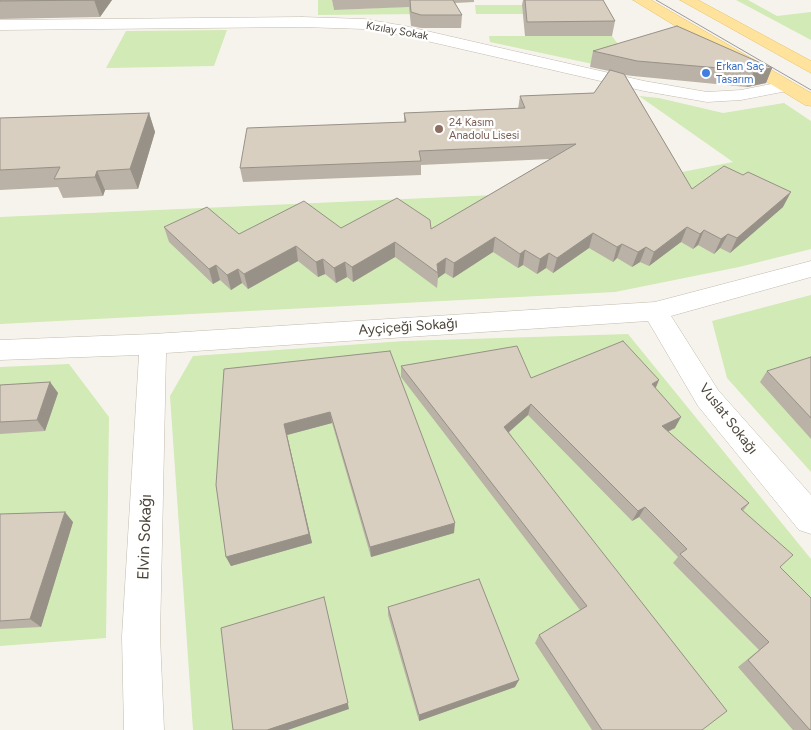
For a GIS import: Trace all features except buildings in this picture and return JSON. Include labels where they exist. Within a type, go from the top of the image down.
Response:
[{"type":"main road","points":[[640,0],[811,101]]},
{"type":"main road","points":[[687,0],[811,68]]},
{"type":"street","name":"Kızılay Sokak","points":[[0,24],[302,22],[364,24],[405,31],[644,86],[707,97],[741,95],[786,86]]},
{"type":"street","name":"Ayçiçeği Sokağı","points":[[0,350],[153,344],[655,311],[811,269]]},
{"type":"street","name":"Vuslat Sokağı","points":[[655,311],[708,398],[811,519]]},
{"type":"street","name":"Elvin Sokağı","points":[[144,730],[141,636],[153,344]]},
{"type":"green space","points":[[318,0],[332,0],[334,10],[419,6],[425,14],[318,15]]},
{"type":"green space","points":[[736,0],[748,0],[777,16],[811,12],[811,40]]},
{"type":"green space","points":[[475,5],[522,5],[523,14],[476,14]]},
{"type":"green space","points":[[227,30],[214,66],[106,68],[126,31]]},
{"type":"green space","points":[[489,36],[612,36],[626,55],[616,69],[490,42]]},
{"type":"green space","points":[[639,96],[659,98],[723,113],[784,103],[811,121],[811,249],[739,267],[615,292],[0,324],[0,217],[585,191],[733,162]]},
{"type":"green space","points":[[811,295],[811,472],[727,378],[712,321]]},
{"type":"green space","points":[[628,334],[811,559],[811,730],[193,730],[170,396],[193,356],[404,341]]},
{"type":"green space","points":[[69,364],[109,417],[106,638],[0,646],[0,367]]},
{"type":"tram line","points":[[656,0],[811,90]]},
{"type":"place","name":"Erkan Saç Tasarım","points":[[706,73]]},
{"type":"place","name":"24 Kasım Anadolu Lisesi","points":[[439,129]]}]
